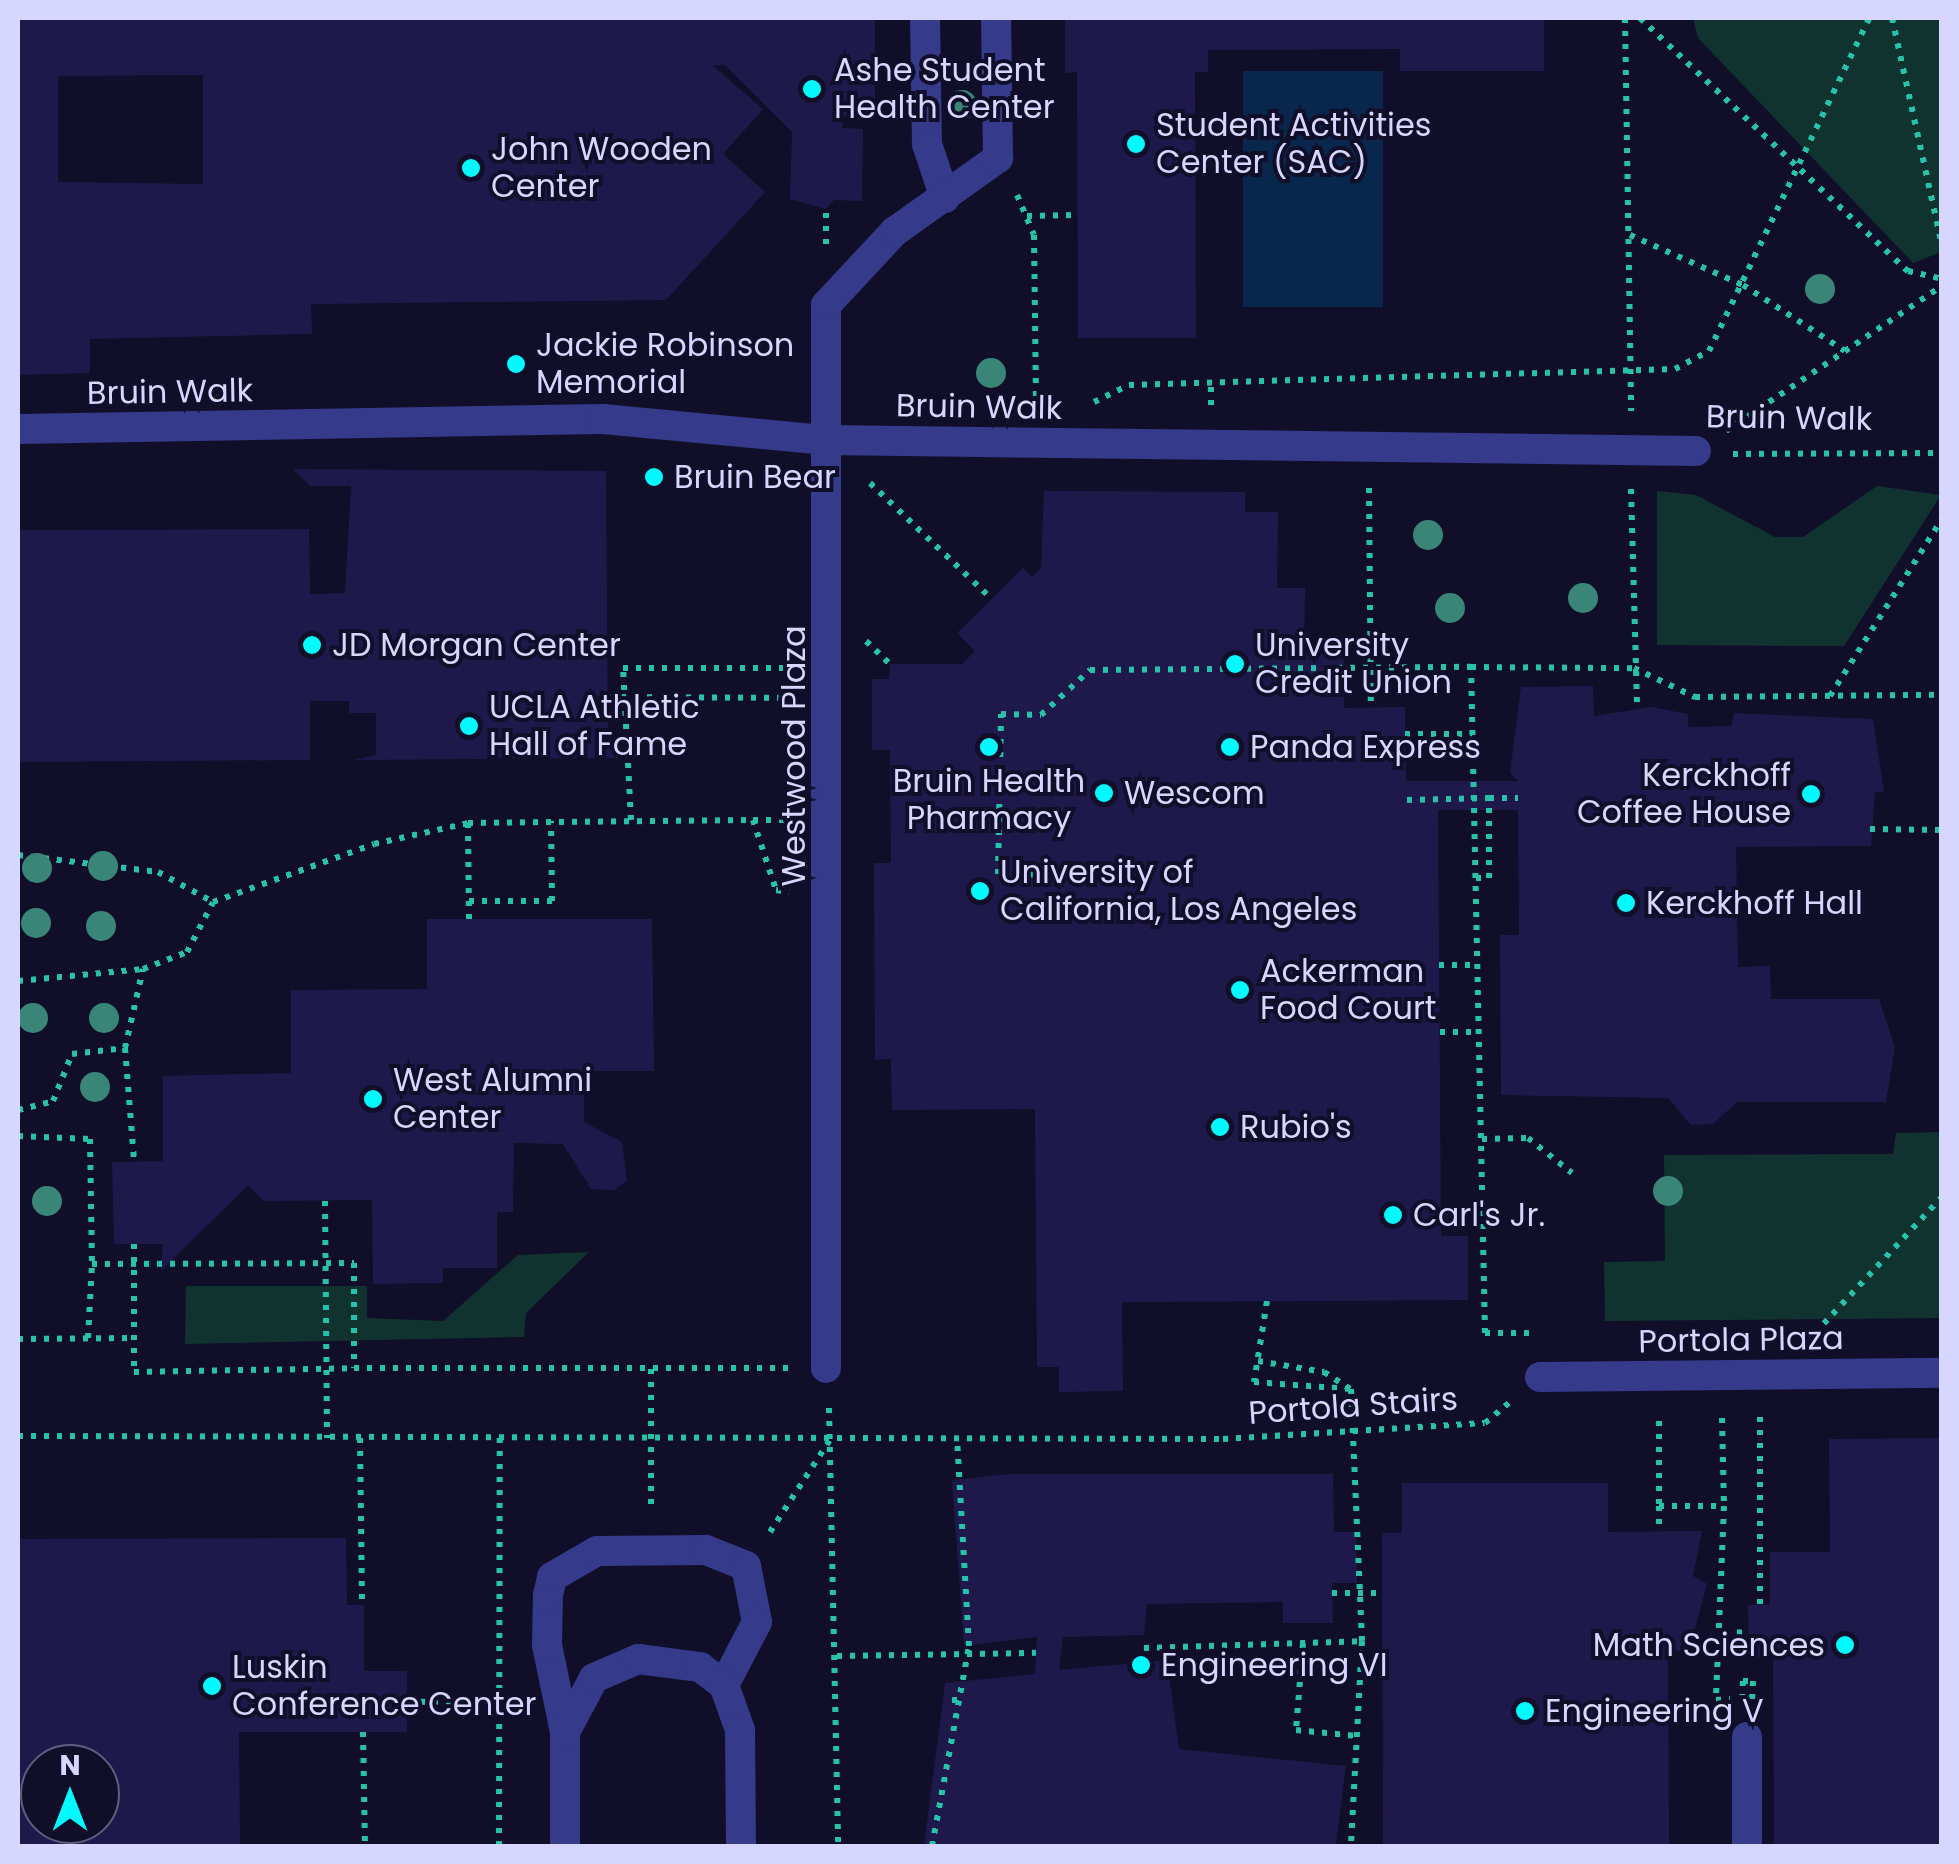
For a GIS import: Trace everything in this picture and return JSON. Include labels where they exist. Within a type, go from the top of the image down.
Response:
[{"type":"street","points":[[925,18],[927,144],[945,198]]},
{"type":"street","points":[[996,18],[998,158]]},
{"type":"street","name":"Westwood Plaza","points":[[826,1368],[826,305],[894,232],[998,158]]},
{"type":"street","name":"Bruin Walk","points":[[18,429],[604,419],[826,440],[1696,452]]},
{"type":"street","name":"Portola Plaza","points":[[1540,1377],[1942,1373]]},
{"type":"street","points":[[565,1846],[565,1732],[547,1646],[552,1576],[597,1551],[706,1550],[746,1566],[757,1622],[724,1686]]},
{"type":"street","points":[[565,1732],[594,1678],[613,1664],[670,1659],[724,1686],[740,1730],[740,1846]]},
{"type":"street","points":[[1747,1737],[1747,1846]]},
{"type":"path","points":[[1625,18],[1631,372]]},
{"type":"path","points":[[1640,18],[1805,166],[1908,271],[1942,283]]},
{"type":"path","points":[[1211,381],[1631,372],[1675,369],[1709,351],[1805,166],[1869,18]]},
{"type":"path","points":[[1892,18],[1942,245]]},
{"type":"path","points":[[998,158],[1027,216],[1036,442]]},
{"type":"path","points":[[1027,216],[1078,215]]},
{"type":"path","points":[[1630,235],[1743,285],[1845,351]]},
{"type":"path","points":[[1696,452],[1942,283]]},
{"type":"path","points":[[826,440],[992,600]]},
{"type":"path","name":"Bruin Walk","points":[[1696,452],[1942,453]]},
{"type":"path","points":[[1830,697],[1942,519]]},
{"type":"path","points":[[1369,530],[1370,708]]},
{"type":"path","points":[[1632,587],[1637,708]]},
{"type":"path","points":[[631,820],[623,668],[829,682]]},
{"type":"path","points":[[1471,668],[1485,1333],[1529,1332]]},
{"type":"path","points":[[1073,875],[998,874],[1001,714],[1042,715],[1090,670],[1634,668],[1695,697],[1942,695]]},
{"type":"path","points":[[608,697],[829,682]]},
{"type":"path","points":[[1405,734],[1472,734]]},
{"type":"path","points":[[1476,878],[1490,878],[1489,798]]},
{"type":"path","points":[[1407,800],[1518,798]]},
{"type":"path","points":[[469,901],[552,900],[551,820]]},
{"type":"path","points":[[753,820],[776,890],[829,899]]},
{"type":"path","points":[[18,981],[144,970],[186,952],[213,902],[374,844],[468,823],[780,820]]},
{"type":"path","points":[[468,823],[469,919]]},
{"type":"path","points":[[1870,829],[1942,830]]},
{"type":"path","points":[[18,855],[158,872],[213,902]]},
{"type":"path","points":[[1439,965],[1478,965]]},
{"type":"path","points":[[134,1161],[125,1048],[144,970]]},
{"type":"path","points":[[1440,1032],[1479,1032]]},
{"type":"path","points":[[18,1110],[53,1101],[72,1054],[125,1048]]},
{"type":"path","points":[[18,1136],[90,1138],[92,1264],[88,1338]]},
{"type":"path","points":[[1482,1138],[1528,1138],[1572,1174]]},
{"type":"path","points":[[1815,1332],[1942,1197]]},
{"type":"path","points":[[324,1201],[328,1438]]},
{"type":"path","points":[[134,1244],[134,1372],[826,1368],[832,1437],[838,1846]]},
{"type":"path","points":[[92,1264],[354,1263],[354,1368]]},
{"type":"path","points":[[1267,1301],[1254,1382],[1351,1390]]},
{"type":"path","points":[[18,1339],[133,1338]]},
{"type":"path","points":[[1258,1360],[1324,1372],[1351,1390],[1356,1431],[1362,1641],[1350,1846]]},
{"type":"path","points":[[651,1369],[651,1550]]},
{"type":"path","points":[[1760,1417],[1760,1605]]},
{"type":"path","points":[[1715,1653],[1724,1632],[1722,1418]]},
{"type":"path","points":[[1659,1421],[1659,1532]]},
{"type":"path","name":"Portola Stairs","points":[[957,1439],[1223,1439],[1485,1424]]},
{"type":"path","points":[[18,1436],[957,1439],[966,1656],[952,1700],[932,1846]]},
{"type":"path","points":[[499,1846],[500,1436]]},
{"type":"path","points":[[746,1566],[832,1437]]},
{"type":"path","points":[[360,1438],[362,1606]]},
{"type":"path","points":[[1659,1506],[1724,1506]]},
{"type":"path","points":[[1332,1593],[1382,1593]]},
{"type":"path","points":[[1724,1632],[1749,1633]]},
{"type":"path","points":[[1144,1648],[1362,1641]]},
{"type":"path","points":[[1302,1643],[1296,1730],[1357,1736]]},
{"type":"path","points":[[990,1646],[990,1656]]},
{"type":"path","points":[[837,1656],[1036,1653]]},
{"type":"path","points":[[952,1700],[964,1700]]},
{"type":"path","points":[[407,1702],[499,1701]]},
{"type":"path","points":[[363,1732],[364,1846]]},
{"type":"green space","points":[[1693,18],[1941,18],[1941,252],[1913,263],[1698,38]]},
{"type":"green space","points":[[1877,486],[1941,495],[1844,646],[1657,645],[1657,491],[1696,495],[1775,537],[1803,537]]},
{"type":"green space","points":[[1941,1132],[1941,1318],[1605,1321],[1604,1262],[1665,1261],[1664,1155],[1893,1154],[1896,1133]]},
{"type":"green space","points":[[589,1252],[526,1313],[524,1337],[185,1344],[186,1286],[367,1286],[367,1318],[443,1321],[518,1255]]},
{"type":"water","points":[[1243,71],[1383,71],[1383,307],[1243,307]]},
{"type":"building","name":"John Wooden Center","points":[[18,18],[875,18],[875,114],[843,117],[842,128],[863,129],[862,201],[834,200],[826,209],[790,199],[792,132],[725,65],[712,65],[763,109],[723,154],[765,192],[666,300],[311,304],[312,334],[90,339],[90,373],[18,375]],"holes":[[[203,75],[203,184],[58,182],[58,76]]]},
{"type":"building","name":"Student Activities Center (SAC)","points":[[1065,18],[1544,18],[1544,71],[1400,71],[1400,49],[1208,50],[1208,72],[1195,72],[1196,338],[1078,338],[1077,72],[1065,73]]},
{"type":"building","name":"JD Morgan Center","points":[[293,469],[606,471],[608,741],[623,758],[353,760],[376,755],[376,713],[349,713],[349,701],[310,701],[310,760],[18,762],[18,530],[309,529],[310,594],[345,593],[351,486],[310,486]]},
{"type":"building","points":[[1044,491],[1245,492],[1245,512],[1278,512],[1277,588],[1305,588],[1304,649],[1344,650],[1344,708],[1405,707],[1406,781],[1518,781],[1510,773],[1521,687],[1593,686],[1594,716],[1651,707],[1688,714],[1688,727],[1731,726],[1734,713],[1873,719],[1884,792],[1875,792],[1871,846],[1736,847],[1738,967],[1770,966],[1771,999],[1879,999],[1895,1047],[1886,1102],[1737,1102],[1713,1124],[1691,1125],[1668,1098],[1501,1095],[1500,935],[1519,935],[1518,810],[1438,810],[1441,1236],[1468,1236],[1468,1300],[1122,1302],[1123,1391],[1059,1392],[1059,1367],[1037,1367],[1035,1109],[892,1110],[891,1059],[875,1060],[874,863],[891,863],[890,750],[872,750],[872,679],[889,679],[890,664],[962,664],[975,651],[957,633],[1023,568],[1032,577],[1041,569]]},
{"type":"building","name":"West Alumni Center","points":[[427,919],[652,919],[654,1071],[584,1071],[584,1122],[622,1142],[627,1180],[615,1190],[591,1189],[563,1144],[514,1143],[513,1212],[497,1212],[497,1268],[443,1268],[443,1283],[373,1284],[372,1200],[264,1201],[248,1185],[161,1271],[163,1244],[114,1244],[112,1162],[163,1161],[163,1076],[291,1073],[291,990],[427,989]]},
{"type":"building","name":"Math Sciences","points":[[1942,1438],[1942,1846],[1774,1846],[1773,1657],[1749,1658],[1748,1605],[1770,1605],[1770,1552],[1830,1552],[1829,1439]]},
{"type":"building","name":"Engineering VI","points":[[1010,1474],[1333,1474],[1334,1532],[1356,1532],[1357,1583],[1332,1583],[1333,1623],[1283,1623],[1283,1602],[1147,1604],[1144,1635],[1063,1637],[1059,1670],[1167,1660],[1179,1749],[1346,1766],[1336,1846],[924,1846],[945,1683],[1035,1674],[1037,1637],[964,1646],[952,1480]]},
{"type":"building","name":"Engineering V","points":[[1402,1483],[1608,1483],[1608,1532],[1702,1531],[1693,1576],[1707,1584],[1689,1651],[1668,1651],[1669,1846],[1383,1846],[1382,1533],[1402,1533]]},
{"type":"building","name":"Luskin Conference Center","points":[[346,1538],[347,1605],[364,1605],[364,1671],[407,1671],[407,1732],[239,1732],[240,1846],[18,1846],[18,1539]]},
{"type":"place","name":"Ashe Student Health Center","points":[[812,89]]},
{"type":"place","name":"Student Activities Center (SAC)","points":[[1136,144]]},
{"type":"place","name":"John Wooden Center","points":[[471,168]]},
{"type":"place","name":"Jackie Robinson Memorial","points":[[516,364]]},
{"type":"place","name":"Bruin Bear","points":[[654,477]]},
{"type":"place","name":"JD Morgan Center","points":[[312,645]]},
{"type":"place","name":"University Credit Union","points":[[1235,664]]},
{"type":"place","name":"UCLA Athletic Hall of Fame","points":[[469,726]]},
{"type":"place","name":"Bruin Health Pharmacy","points":[[989,747]]},
{"type":"place","name":"Panda Express","points":[[1230,747]]},
{"type":"place","name":"Wescom","points":[[1104,793]]},
{"type":"place","name":"Kerckhoff Coffee House","points":[[1811,794]]},
{"type":"place","name":"University of California, Los Angeles","points":[[980,891]]},
{"type":"place","name":"Kerckhoff Hall","points":[[1626,903]]},
{"type":"place","name":"Ackerman Food Court","points":[[1240,990]]},
{"type":"place","name":"West Alumni Center","points":[[373,1099]]},
{"type":"place","name":"Rubio's","points":[[1220,1127]]},
{"type":"place","name":"Carl's Jr.","points":[[1393,1215]]},
{"type":"place","name":"Math Sciences","points":[[1845,1645]]},
{"type":"place","name":"Engineering VI","points":[[1141,1665]]},
{"type":"place","name":"Luskin Conference Center","points":[[212,1686]]},
{"type":"place","name":"Engineering V","points":[[1525,1711]]}]
